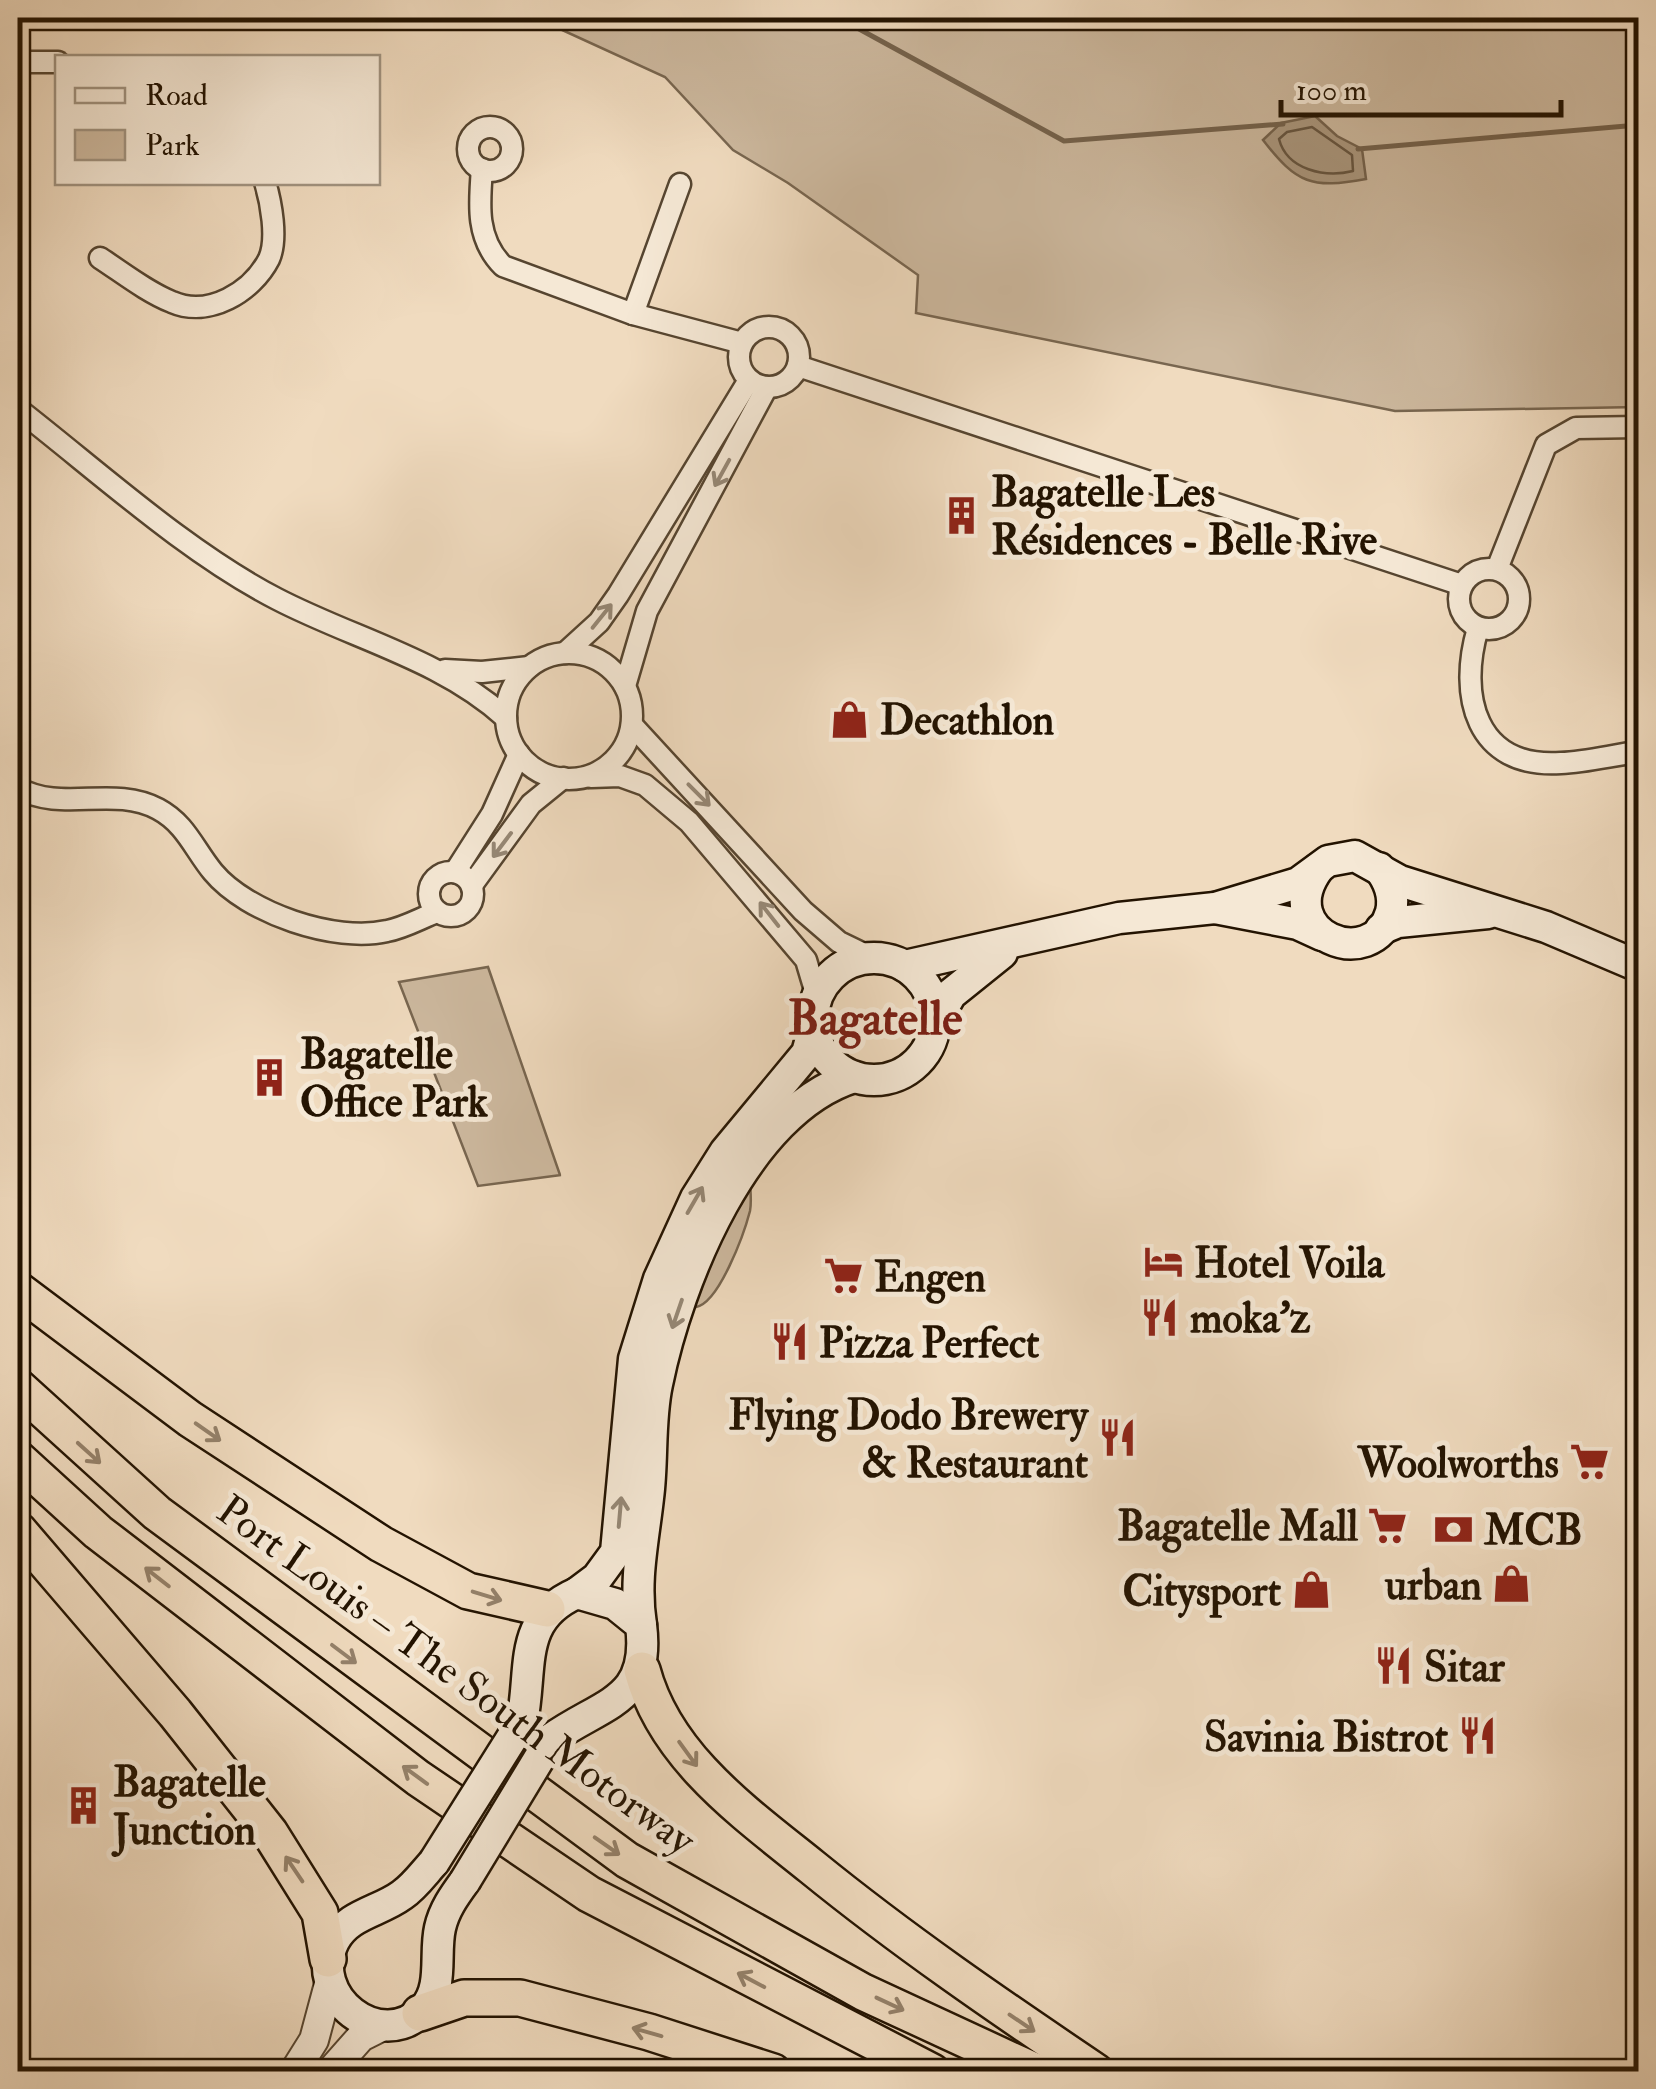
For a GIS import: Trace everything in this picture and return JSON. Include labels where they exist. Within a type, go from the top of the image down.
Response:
[{"type":"highway","points":[[18,1290],[190,1419],[381,1544],[468,1590],[562,1601]]},
{"type":"highway","name":"Port Louis – The South Motorway","points":[[18,1386],[157,1514],[627,1860],[863,1992],[1036,2072]]},
{"type":"highway","points":[[18,1459],[98,1532],[418,1778],[589,1894],[932,2072]]},
{"type":"highway","points":[[18,1530],[138,1668],[270,1833],[320,1913],[329,1971]]},
{"type":"highway","points":[[642,1670],[650,1698],[712,1783],[916,1951],[1096,2072]]},
{"type":"highway","points":[[420,2013],[488,1994],[520,1998],[649,2032],[774,2072]]},
{"type":"main road","points":[[854,1076],[809,1096],[778,1127],[714,1220],[689,1280],[656,1386],[648,1494],[637,1558],[642,1670],[632,1688],[620,1698],[551,1739],[450,1902],[439,1930],[434,1987],[420,2013],[385,2025],[357,2018],[345,2010],[329,1971],[332,1944],[351,1920],[406,1892],[434,1862],[522,1722],[532,1634],[562,1601],[598,1578],[616,1552],[634,1359],[677,1233],[726,1152],[807,1052],[817,997],[838,970],[870,958],[905,966],[934,962],[1119,918],[1216,908],[1298,884],[1341,857],[1354,856],[1400,881],[1591,943],[1638,966]]},
{"type":"main road","points":[[1379,868],[1388,879],[1392,905],[1381,930]]},
{"type":"main road","points":[[1318,869],[1309,881],[1306,910],[1322,935]]},
{"type":"main road","points":[[1216,908],[1298,924],[1350,944],[1398,922],[1501,912]]},
{"type":"main road","points":[[814,1028],[827,1057],[854,1076],[871,1080],[904,1073],[926,1052],[936,1020],[969,977],[1020,940]]},
{"type":"main road","points":[[905,966],[928,989],[936,1020]]},
{"type":"main road","points":[[562,1601],[615,1604],[641,1626]]},
{"type":"street","points":[[18,62],[55,62]]},
{"type":"street","points":[[482,170],[481,228],[490,253],[503,266],[633,314],[742,343]]},
{"type":"street","points":[[633,314],[680,184]]},
{"type":"street","points":[[100,258],[175,304],[215,306],[242,291],[270,257],[272,222],[265,185]]},
{"type":"street","points":[[756,329],[785,330],[798,346],[798,366],[786,382],[758,384],[739,362],[742,343],[756,329]]},
{"type":"street","points":[[798,366],[1462,585]]},
{"type":"street","points":[[438,670],[482,672],[530,667],[566,653],[599,622],[758,384]]},
{"type":"street","points":[[758,384],[646,611],[625,686],[632,725],[803,912],[839,942],[870,958]]},
{"type":"street","points":[[18,409],[208,554],[276,598],[475,690],[506,718],[520,754],[542,773],[620,776],[664,798],[752,892],[806,960],[817,997]]},
{"type":"street","points":[[1496,569],[1546,445],[1576,428],[1638,427]]},
{"type":"street","points":[[1496,569],[1518,589],[1518,608],[1506,624],[1478,628],[1462,614],[1462,585],[1476,571],[1496,569]]},
{"type":"street","points":[[1478,628],[1469,664],[1469,696],[1480,726],[1496,743],[1514,755],[1559,764],[1638,752]]},
{"type":"street","points":[[566,653],[600,661],[625,686]]},
{"type":"street","points":[[506,718],[516,681],[530,667]]},
{"type":"street","points":[[463,879],[531,804],[573,777],[616,757],[632,725]]},
{"type":"street","points":[[463,879],[440,874],[430,885],[429,900],[437,912],[451,917],[465,912],[473,900],[463,879],[520,754]]},
{"type":"street","points":[[18,788],[32,797],[69,802],[102,797],[158,809],[186,830],[214,874],[246,898],[299,925],[342,933],[386,932],[437,912]]},
{"type":"street","points":[[294,2072],[314,2040],[329,1971]]},
{"type":"street","points":[[330,2072],[361,2038],[385,2025]]},
{"type":"green space","points":[[536,18],[1638,18],[1638,407],[1395,411],[916,313],[918,275],[788,183],[733,150],[665,77]]},
{"type":"green space","points":[[488,967],[561,1175],[478,1186],[399,982]]},
{"type":"green space","points":[[750,1179],[750,1211],[736,1250],[713,1294],[696,1307],[693,1300]]},
{"type":"water","points":[[1315,116],[1337,136],[1362,149],[1366,179],[1332,183],[1307,180],[1286,166],[1263,140],[1281,123]]},
{"type":"waterway","points":[[839,18],[1064,141],[1283,124]]},
{"type":"waterway","points":[[1358,149],[1638,125]]},
{"type":"place","name":"Bagatelle Les Résidences - Belle Rive","points":[[961,515]]},
{"type":"place","name":"Decathlon","points":[[850,719]]},
{"type":"place","name":"Bagatelle Office Park","points":[[270,1077]]},
{"type":"place","name":"Hotel Voila","points":[[1164,1262]]},
{"type":"place","name":"Engen","points":[[844,1276]]},
{"type":"place","name":"moka'z","points":[[1160,1317]]},
{"type":"place","name":"Pizza Perfect","points":[[789,1342]]},
{"type":"place","name":"Flying Dodo Brewery & Restaurant","points":[[1118,1438]]},
{"type":"place","name":"Woolworths","points":[[1589,1462]]},
{"type":"place","name":"Bagatelle Mall","points":[[1388,1525]]},
{"type":"place","name":"MCB","points":[[1454,1529]]},
{"type":"place","name":"urban","points":[[1512,1584]]},
{"type":"place","name":"Citysport","points":[[1311,1590]]},
{"type":"place","name":"Sitar","points":[[1394,1666]]},
{"type":"place","name":"Savinia Bistrot","points":[[1478,1736]]},
{"type":"place","name":"Bagatelle Junction","points":[[83,1805]]},
{"type":"district","name":"Bagatelle","points":[[875,1017]]}]
